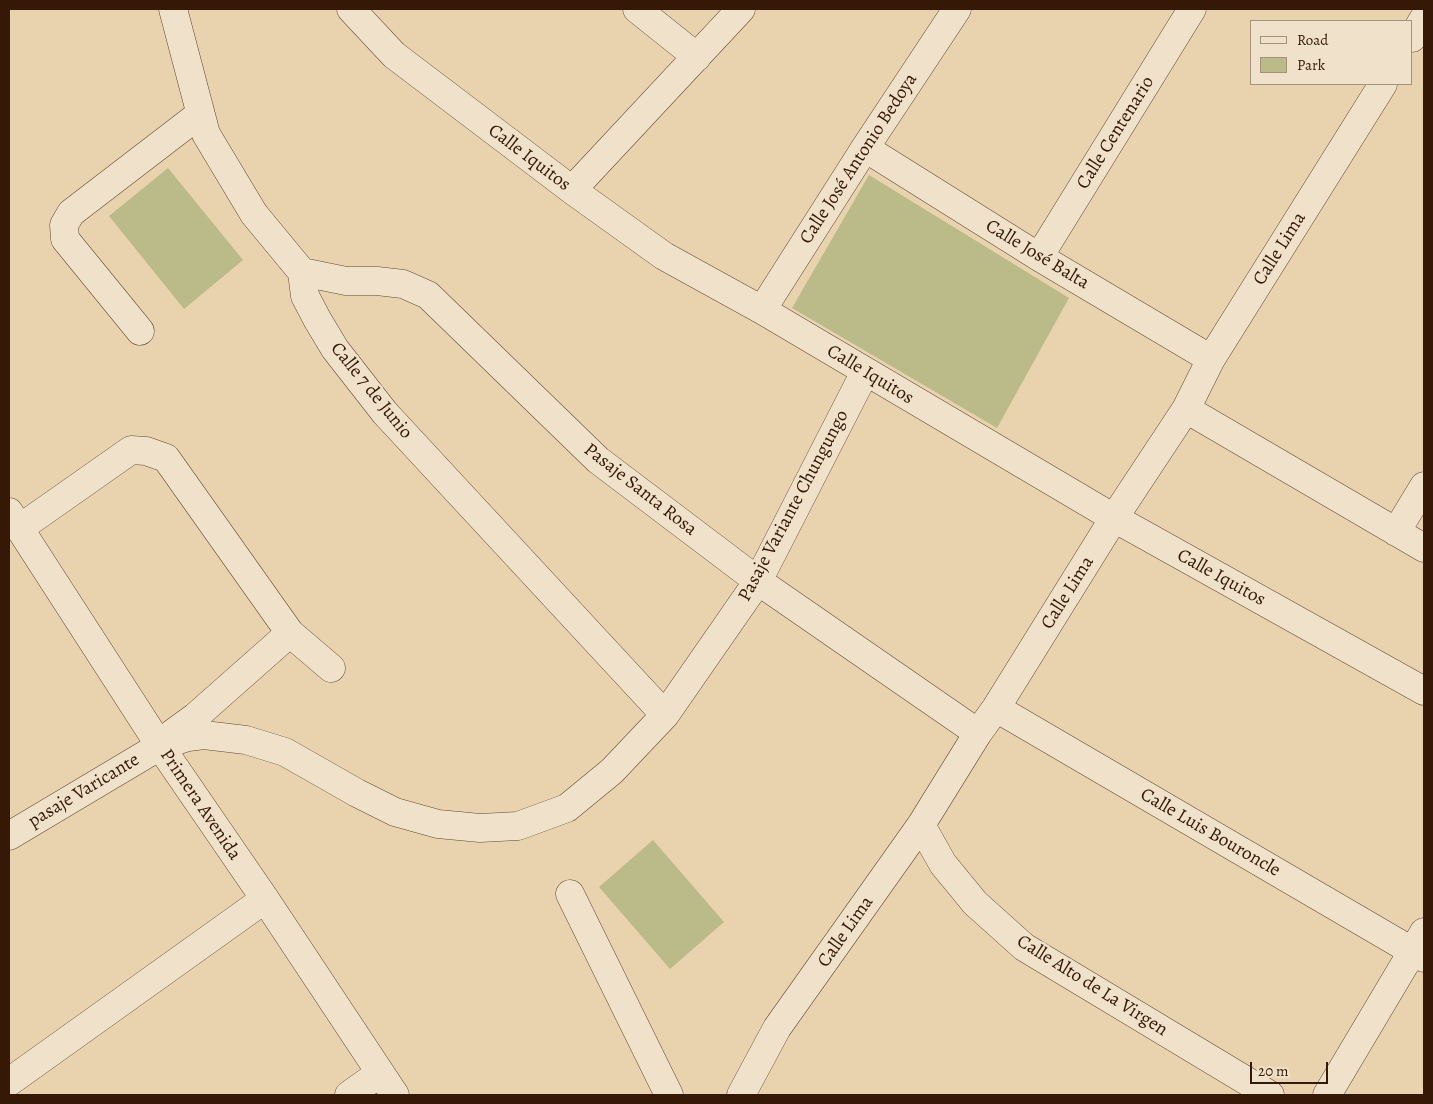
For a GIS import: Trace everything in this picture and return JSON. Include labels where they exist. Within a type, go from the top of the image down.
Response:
[{"type":"street","points":[[173,9],[206,134],[254,214],[302,272]]},
{"type":"street","name":"Calle Iquitos","points":[[352,9],[394,55],[572,190],[664,256],[762,310],[1114,518],[1424,691]]},
{"type":"street","points":[[637,9],[697,57]]},
{"type":"street","points":[[572,190],[741,9]]},
{"type":"street","name":"Calle Centenario","points":[[1039,257],[1192,9]]},
{"type":"street","name":"Calle José Antonio Bedoya","points":[[762,310],[951,11]]},
{"type":"street","points":[[1413,36],[1424,18]]},
{"type":"street","name":"Calle Lima","points":[[741,1095],[777,1028],[921,825],[1114,518],[1186,409],[1211,359],[1382,85]]},
{"type":"street","points":[[140,331],[65,239],[64,225],[71,212],[200,114]]},
{"type":"street","name":"Calle José Balta","points":[[865,148],[1039,257],[1211,359]]},
{"type":"street","name":"Pasaje Santa Rosa","points":[[302,272],[346,281],[377,281],[403,284],[428,296],[598,460],[758,581],[978,733]]},
{"type":"street","name":"Calle 7 de Junio","points":[[302,272],[305,296],[317,319],[335,349],[385,413],[665,715]]},
{"type":"street","name":"Pasaje Variante Chungungo","points":[[160,746],[188,737],[204,735],[246,740],[285,752],[357,793],[395,812],[438,824],[480,828],[518,826],[567,808],[612,771],[665,715],[758,581],[865,372]]},
{"type":"street","points":[[1186,409],[1424,548]]},
{"type":"street","points":[[14,520],[131,450],[146,451],[166,458],[290,633],[331,668]]},
{"type":"street","points":[[1396,532],[1424,486]]},
{"type":"street","name":"Primera Avenida","points":[[14,520],[160,746],[265,899],[395,1095]]},
{"type":"street","points":[[160,746],[173,733],[196,717],[290,633]]},
{"type":"street","name":"Calle Luis Bouroncle","points":[[996,708],[1420,947]]},
{"type":"street","name":"pasaje Varicante","points":[[9,836],[160,746]]},
{"type":"street","name":"Calle Alto de La Virgen","points":[[921,825],[942,864],[975,903],[1024,947],[1270,1095]]},
{"type":"street","points":[[570,894],[669,1095]]},
{"type":"street","points":[[9,1082],[265,899]]},
{"type":"street","points":[[1327,1095],[1420,947]]},
{"type":"street","points":[[349,1095],[380,1072]]},
{"type":"green space","points":[[168,168],[243,260],[184,309],[109,216]]},
{"type":"green space","points":[[869,175],[1069,298],[997,428],[792,308]]},
{"type":"green space","points":[[653,840],[724,922],[670,969],[599,887]]}]
